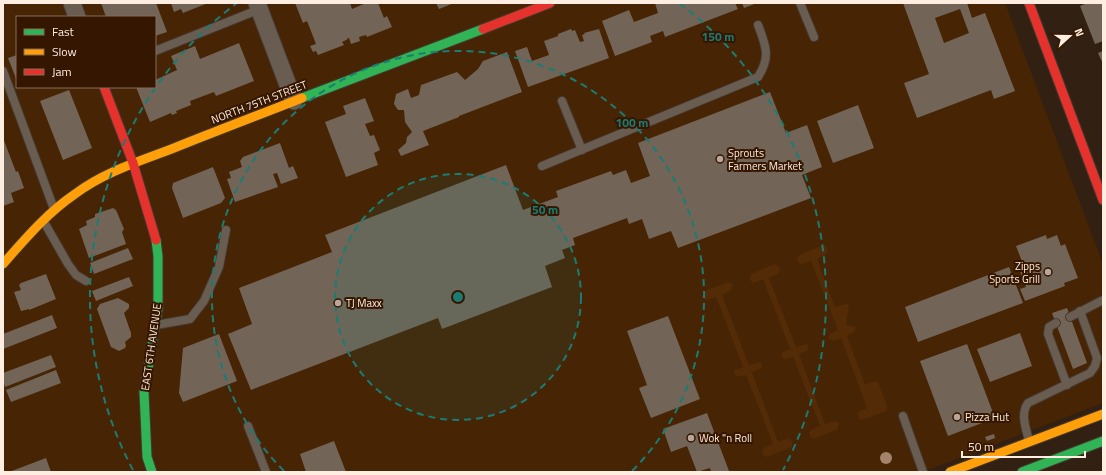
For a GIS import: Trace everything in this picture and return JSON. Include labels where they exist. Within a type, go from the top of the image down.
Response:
[{"type":"street","points":[[72,3],[77,16]]},
{"type":"street","name":"NORTH 75TH STREET","points":[[3,264],[54,210],[88,185],[133,163],[294,102],[529,7],[550,3]]},
{"type":"street","points":[[1029,3],[1103,200]]},
{"type":"street","points":[[259,6],[294,102]]},
{"type":"street","name":"EAST 6TH AVENUE","points":[[104,88],[133,163],[156,236],[158,256],[158,308],[144,392],[147,457],[152,472]]},
{"type":"street","points":[[950,472],[1103,414]]},
{"type":"street","points":[[1022,472],[1103,441]]},
{"type":"lane","points":[[800,3],[814,37]]},
{"type":"lane","points":[[156,51],[259,6]]},
{"type":"lane","points":[[542,166],[758,77],[765,67],[766,56],[765,45],[758,25]]},
{"type":"lane","points":[[3,71],[54,210]]},
{"type":"lane","points":[[562,101],[582,150]]},
{"type":"lane","points":[[43,221],[68,264],[76,275],[86,281]]},
{"type":"lane","points":[[155,326],[190,319],[204,301],[219,267],[226,230]]},
{"type":"lane","points":[[1070,317],[1103,300]]},
{"type":"lane","points":[[1029,441],[1023,415],[1024,409],[1028,403],[1090,373],[1095,366],[1097,358],[1080,311]]},
{"type":"lane","points":[[1056,323],[1049,327],[1048,334],[1067,385]]},
{"type":"lane","points":[[903,416],[923,472]]},
{"type":"lane","points":[[248,426],[266,472]]},
{"type":"shaded area","points":[[3,3],[1005,3],[1103,264],[1103,403],[923,472],[3,472]]},
{"type":"shaded area","points":[[825,246],[828,249],[827,253],[817,259],[835,307],[846,304],[849,305],[846,325],[856,327],[855,331],[847,336],[865,384],[877,381],[887,405],[886,411],[862,420],[859,419],[857,414],[858,412],[867,408],[841,338],[833,341],[828,338],[830,334],[838,330],[811,261],[802,264],[797,260],[799,255]]},
{"type":"shaded area","points":[[775,264],[780,268],[779,272],[769,278],[796,347],[806,344],[809,346],[808,350],[799,354],[825,424],[835,421],[839,423],[838,429],[814,439],[811,438],[809,433],[811,430],[820,426],[793,357],[785,359],[781,357],[782,352],[790,349],[763,279],[754,283],[749,279],[751,274]]},
{"type":"shaded area","points":[[728,282],[733,285],[731,291],[722,295],[749,365],[759,362],[762,364],[761,368],[752,372],[778,442],[788,438],[792,441],[792,447],[767,457],[764,456],[762,451],[764,448],[773,444],[746,375],[738,377],[734,374],[735,370],[743,367],[716,297],[705,300],[702,297],[704,291]]},
{"type":"building","points":[[101,3],[156,3],[167,32],[156,36],[156,16],[106,16]]},
{"type":"building","points":[[171,3],[208,3],[183,13],[181,9],[174,12]]},
{"type":"building","points":[[295,3],[350,3],[352,9],[366,3],[378,3],[384,18],[387,16],[392,27],[367,37],[366,35],[359,37],[360,41],[351,44],[349,38],[347,38],[348,39],[342,42],[344,45],[318,55],[316,51],[313,52],[310,46],[316,44],[307,21],[303,23]]},
{"type":"building","points":[[436,3],[454,3],[439,9]]},
{"type":"building","points":[[655,3],[735,3],[738,9],[665,37],[663,31],[650,36],[652,42],[615,56],[602,21],[629,10],[634,22],[658,13]]},
{"type":"building","points":[[742,3],[757,3],[744,8]]},
{"type":"building","points":[[903,3],[967,3],[972,18],[985,13],[1015,91],[994,99],[991,90],[917,118],[904,83],[929,74]],"holes":[[[960,9],[969,33],[944,43],[935,18]]]},
{"type":"building","points":[[1087,3],[1103,3],[1103,41],[1095,44],[1080,6]]},
{"type":"building","points":[[571,29],[572,31],[575,30],[580,42],[584,41],[582,35],[585,34],[584,33],[599,29],[609,58],[528,87],[515,51],[527,47],[532,61],[549,55],[544,41]]},
{"type":"building","points":[[239,43],[254,81],[216,96],[214,92],[190,101],[191,105],[176,111],[177,113],[172,115],[171,113],[150,122],[136,88],[156,88],[156,80],[177,70],[171,56],[195,46],[200,59]]},
{"type":"building","points":[[1103,51],[1103,64],[1098,53]]},
{"type":"building","points":[[507,52],[522,92],[423,131],[429,145],[401,156],[398,150],[406,143],[407,137],[412,132],[405,122],[404,110],[398,110],[394,104],[396,94],[408,89],[411,98],[419,95],[421,85],[457,72],[465,80],[478,69],[483,61]]},
{"type":"building","points":[[16,55],[16,78],[8,58]]},
{"type":"building","points":[[69,90],[92,148],[63,160],[40,101]]},
{"type":"building","points":[[770,92],[786,133],[807,125],[822,167],[802,175],[811,198],[678,248],[671,231],[649,239],[642,219],[629,224],[627,218],[573,238],[575,245],[562,250],[565,258],[545,266],[552,287],[442,329],[438,318],[251,390],[228,334],[252,324],[239,288],[332,252],[325,235],[506,165],[523,210],[558,197],[556,191],[611,171],[613,175],[626,170],[631,183],[650,176],[638,143]]},
{"type":"building","points":[[365,98],[374,121],[365,124],[370,136],[374,135],[380,150],[374,153],[378,165],[346,177],[325,122],[346,114],[343,106]]},
{"type":"building","points":[[858,105],[874,148],[833,163],[817,121]]},
{"type":"building","points":[[3,138],[24,188],[11,193],[14,202],[3,206]]},
{"type":"building","points":[[280,143],[289,168],[293,166],[298,178],[281,184],[277,173],[273,174],[278,187],[235,202],[227,179],[231,178],[229,172],[242,167],[240,161],[243,157]]},
{"type":"building","points":[[213,167],[225,198],[221,203],[183,218],[172,188],[173,183]]},
{"type":"building","points":[[113,208],[116,210],[124,229],[122,232],[126,244],[89,258],[79,229],[87,225],[86,221],[95,217],[95,214]]},
{"type":"building","name":"Zipps Sports Grill","points":[[1046,235],[1047,239],[1057,235],[1061,246],[1065,244],[1078,278],[1064,283],[1065,286],[1025,301],[1020,289],[1026,287],[1018,266],[1023,264],[1016,246]]},
{"type":"building","points":[[128,248],[133,259],[94,274],[90,263]]},
{"type":"building","points":[[1009,267],[1023,303],[918,342],[905,307]]},
{"type":"building","points":[[46,274],[56,299],[29,310],[21,311],[14,292],[21,290],[19,285],[21,283]]},
{"type":"building","points":[[129,277],[133,286],[96,301],[92,291]]},
{"type":"building","points":[[118,298],[129,304],[129,308],[124,313],[131,333],[131,337],[125,342],[125,348],[119,351],[111,347],[97,309],[100,304]]},
{"type":"building","points":[[1067,308],[1087,363],[1073,369],[1052,313]]},
{"type":"building","points":[[52,315],[57,328],[3,349],[3,334]]},
{"type":"building","points":[[668,316],[700,399],[651,418],[639,388],[647,385],[627,331]]},
{"type":"building","points":[[1020,333],[1032,366],[990,382],[977,349]]},
{"type":"building","points":[[219,334],[237,381],[183,402],[179,393],[183,348]]},
{"type":"building","points":[[967,344],[995,418],[948,436],[920,361]]},
{"type":"building","points":[[51,355],[56,367],[5,387],[3,373]]},
{"type":"building","points":[[56,370],[61,383],[11,402],[6,390]]},
{"type":"building","name":"Wok \"n Roll","points":[[707,413],[729,471],[711,472],[710,468],[697,472],[687,446],[671,452],[663,429]]},
{"type":"building","points":[[994,434],[995,438],[987,441],[985,437]]},
{"type":"building","points":[[334,441],[346,472],[306,472],[300,454]]},
{"type":"building","points":[[46,458],[51,472],[9,472]]},
{"type":"traffic: fast","points":[[302,98],[483,29]]},
{"type":"traffic: fast","points":[[152,472],[147,457],[144,392],[158,309],[158,256],[156,240]]},
{"type":"traffic: fast","points":[[1022,472],[1103,441]]},
{"type":"traffic: slow","points":[[3,264],[55,209],[98,179],[135,162],[302,98]]},
{"type":"traffic: slow","points":[[950,472],[1103,414]]},
{"type":"traffic: jam","points":[[483,29],[550,3]]},
{"type":"traffic: jam","points":[[1029,3],[1103,200]]},
{"type":"traffic: jam","points":[[104,88],[133,163],[156,240]]},
{"type":"place","name":"Sprouts Farmers Market","points":[[720,159]]},
{"type":"place","name":"Zipps Sports Grill","points":[[1048,272]]},
{"type":"place","name":"TJ Maxx","points":[[338,303]]},
{"type":"place","name":"Pizza Hut","points":[[957,417]]},
{"type":"place","name":"Wok \"n Roll","points":[[691,438]]}]
